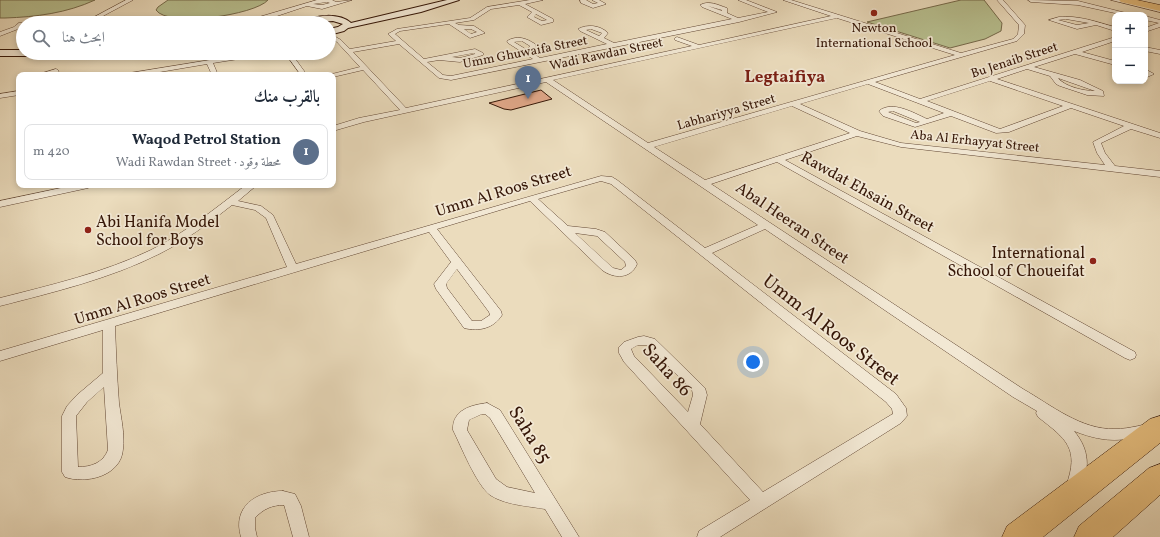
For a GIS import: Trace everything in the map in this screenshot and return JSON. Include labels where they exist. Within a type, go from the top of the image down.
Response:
[{"type":"highway","points":[[1139,0],[1160,4]]},
{"type":"highway","points":[[1154,0],[1160,1]]},
{"type":"highway","points":[[1122,1],[1160,9]]},
{"type":"highway","points":[[1018,537],[1160,427]]},
{"type":"highway","points":[[1090,537],[1160,477]]},
{"type":"street","points":[[99,16],[130,0]]},
{"type":"street","points":[[274,16],[314,6],[325,0],[332,10],[347,23],[336,33],[338,41],[404,111]]},
{"type":"street","points":[[332,10],[339,0]]},
{"type":"street","points":[[321,16],[349,0]]},
{"type":"street","points":[[314,6],[332,10],[375,15],[437,0]]},
{"type":"street","points":[[336,30],[455,0]]},
{"type":"street","points":[[507,5],[504,2],[514,0]]},
{"type":"street","points":[[400,42],[391,34],[399,30],[475,18],[489,8],[540,0]]},
{"type":"street","points":[[583,0],[583,2],[591,5],[603,4],[595,0]]},
{"type":"street","name":"Umm Ghuwaifa Street","points":[[400,42],[441,77],[448,78],[774,12],[741,0]]},
{"type":"street","points":[[786,0],[963,56]]},
{"type":"street","points":[[792,0],[831,14]]},
{"type":"street","name":"Labhariyya Street","points":[[647,146],[1015,40],[1022,34],[1023,30],[1021,23],[1000,0]]},
{"type":"street","points":[[1030,0],[1080,3],[1118,12]]},
{"type":"street","points":[[1114,0],[1122,1]]},
{"type":"street","points":[[519,3],[536,12]]},
{"type":"street","points":[[314,6],[332,10]]},
{"type":"street","points":[[314,6],[318,16]]},
{"type":"street","points":[[724,14],[739,20]]},
{"type":"street","name":"Wadi Rawdan Street","points":[[336,128],[362,120],[839,16]]},
{"type":"street","points":[[1094,24],[1077,27],[1052,20],[1064,17],[1094,24],[1112,28]]},
{"type":"street","points":[[1148,19],[1160,22]]},
{"type":"street","points":[[450,22],[457,27]]},
{"type":"street","points":[[1148,29],[1160,25]]},
{"type":"street","points":[[1,33],[16,28]]},
{"type":"street","points":[[1,33],[16,34]]},
{"type":"street","points":[[667,34],[696,48]]},
{"type":"street","points":[[600,39],[613,45]]},
{"type":"street","name":"Bu Jenaib Street","points":[[920,101],[1112,41]]},
{"type":"street","points":[[348,50],[400,42]]},
{"type":"street","points":[[0,46],[16,47]]},
{"type":"street","points":[[1148,48],[1160,48]]},
{"type":"street","points":[[1148,49],[1160,52]]},
{"type":"street","points":[[423,61],[475,51],[481,54],[460,60],[440,58]]},
{"type":"street","points":[[1076,52],[1112,62]]},
{"type":"street","points":[[0,53],[16,53]]},
{"type":"street","points":[[527,53],[539,60]]},
{"type":"street","points":[[1102,59],[1106,65],[1112,67]]},
{"type":"street","points":[[148,72],[221,60]]},
{"type":"street","points":[[293,60],[302,72]]},
{"type":"street","points":[[209,62],[212,72]]},
{"type":"street","points":[[1027,67],[1095,88],[1101,92],[1101,94],[1092,94],[1058,83],[1053,76]]},
{"type":"street","points":[[336,75],[366,69]]},
{"type":"street","points":[[991,79],[1160,136]]},
{"type":"street","name":"Abal Heeran Street","points":[[548,80],[1018,393],[1072,423],[1087,430],[1102,434],[1115,435],[1160,427]]},
{"type":"street","points":[[870,82],[992,129],[1003,130],[1070,106]]},
{"type":"street","points":[[0,96],[16,93]]},
{"type":"street","name":"Aba Al Erhayyat Street","points":[[793,104],[857,133],[911,147],[1160,174]]},
{"type":"street","points":[[927,122],[952,113]]},
{"type":"street","points":[[1112,169],[1096,144],[1098,140],[1131,126]]},
{"type":"street","points":[[703,184],[857,133]]},
{"type":"street","points":[[1100,150],[1107,153],[1122,170]]},
{"type":"street","name":"Rawdat Ehsain Street","points":[[778,159],[1130,355]]},
{"type":"street","name":"Umm Al Roos Street","points":[[0,356],[598,178],[608,179],[891,398],[897,404],[900,412],[900,416],[896,419],[705,537]]},
{"type":"street","points":[[0,204],[65,188]]},
{"type":"street","points":[[0,302],[96,276],[141,259],[182,237],[248,188]]},
{"type":"street","points":[[532,198],[606,269],[611,272],[622,273],[631,268],[632,264],[630,260],[601,234],[591,231],[565,229]]},
{"type":"street","points":[[227,204],[267,214],[272,219],[293,269]]},
{"type":"street","points":[[704,252],[736,240],[747,238],[769,227]]},
{"type":"street","points":[[431,228],[495,311],[496,315],[490,322],[474,326],[468,325],[442,289],[440,284],[457,262]]},
{"type":"street","points":[[109,324],[110,376],[116,450],[115,456],[102,468],[94,472],[86,474],[70,472],[69,416],[78,402],[110,376]]},
{"type":"street","name":"Saha 86","points":[[692,425],[700,400],[700,392],[698,388],[652,342],[644,340],[629,344],[625,347],[625,353],[629,359],[762,502]]},
{"type":"street","name":"Abal Heeran Street","points":[[1018,393],[1063,429],[1073,439],[1078,449],[1080,460],[1078,476],[1068,497]]},
{"type":"street","name":"Saha 85","points":[[549,502],[503,493],[495,489],[488,481],[460,430],[459,423],[462,417],[476,410],[487,408],[495,414],[571,537]]},
{"type":"street","points":[[249,537],[246,525],[252,509],[267,501],[282,497],[289,499],[293,506],[300,537]]},
{"type":"green space","points":[[0,0],[95,0],[51,14],[0,18]]},
{"type":"green space","points":[[168,0],[268,0],[247,10],[221,16],[168,16],[156,10]]},
{"type":"green space","points":[[961,0],[984,0],[1002,23],[1001,31],[985,39],[950,48],[867,22]]},
{"type":"building","points":[[541,90],[552,99],[511,110],[489,103]]},
{"type":"place","name":"Newton International School","points":[[874,13]]},
{"type":"place","name":"Waqod Petrol Station","points":[[528,99]]},
{"type":"place","name":"Abi Hanifa Model School for Boys","points":[[88,230]]},
{"type":"place","name":"International School of Choueifat","points":[[1093,261]]},
{"type":"district","name":"Legtaifiya","points":[[785,76]]}]
